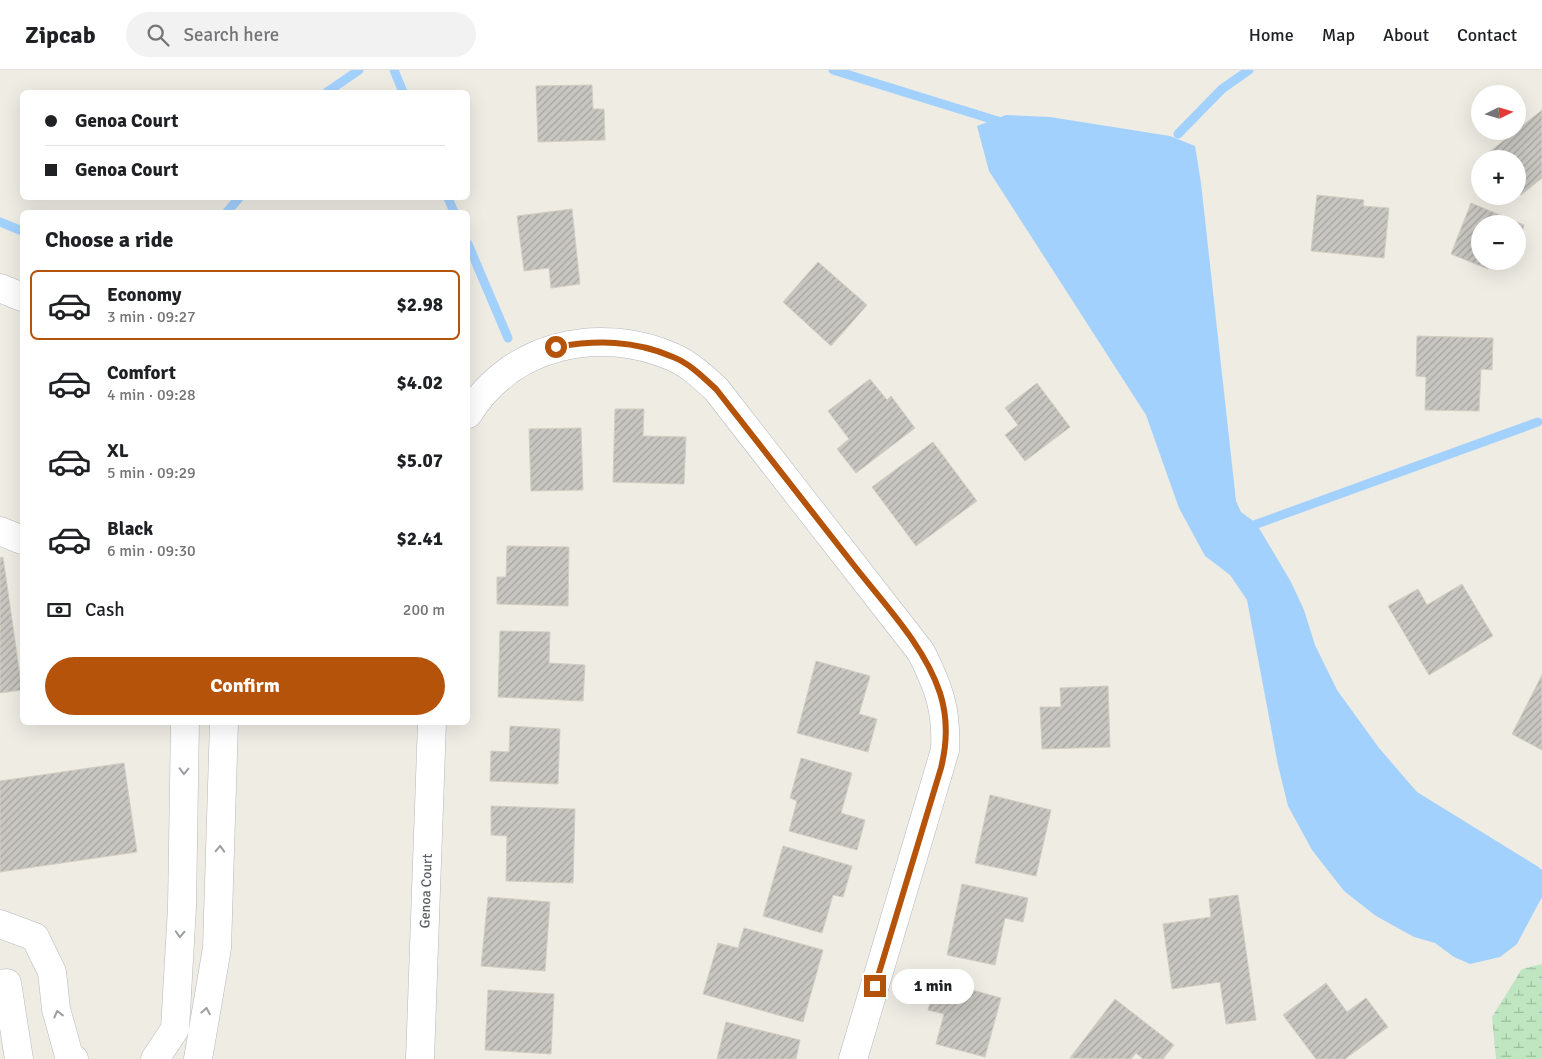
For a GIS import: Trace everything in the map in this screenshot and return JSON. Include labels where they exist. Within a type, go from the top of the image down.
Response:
[{"type":"street","points":[[0,288],[20,296]]},
{"type":"street","points":[[470,411],[477,399],[508,371],[535,355],[556,347],[583,342],[607,341],[651,349],[674,357],[693,369],[716,389],[921,652],[940,694],[946,733],[945,750],[853,1059]]},
{"type":"street","points":[[0,531],[20,539]]},
{"type":"street","points":[[155,1059],[175,1029],[182,907],[185,725]]},
{"type":"street","points":[[198,1059],[218,948],[224,725]]},
{"type":"street","name":"Genoa Court","points":[[420,1059],[432,725]]},
{"type":"street","points":[[0,924],[35,937],[52,972],[56,1009],[69,1056],[74,1059]]},
{"type":"street","points":[[0,984],[7,983],[19,1059]]},
{"type":"green space","points":[[1542,964],[1542,1059],[1496,1059],[1492,1017],[1522,969]]},
{"type":"water","points":[[1006,115],[1050,117],[1170,136],[1195,146],[1201,183],[1236,501],[1241,512],[1256,523],[1291,582],[1304,610],[1315,645],[1337,690],[1379,748],[1417,792],[1542,870],[1542,897],[1517,944],[1500,957],[1470,964],[1454,957],[1435,943],[1414,937],[1376,916],[1344,891],[1312,850],[1288,806],[1278,765],[1247,600],[1230,575],[1205,556],[1179,508],[1146,415],[989,171],[977,126]]},
{"type":"building","points":[[592,85],[593,109],[604,109],[605,140],[538,142],[536,86]]},
{"type":"building","points":[[1542,110],[1542,178],[1526,191],[1526,150],[1492,150],[1504,140],[1526,140],[1526,123]]},
{"type":"building","points":[[1317,195],[1364,200],[1363,206],[1389,208],[1384,258],[1311,251]]},
{"type":"building","points":[[1471,203],[1471,205],[1476,205],[1500,215],[1471,215],[1471,262],[1451,254]]},
{"type":"building","points":[[572,209],[580,284],[551,288],[549,268],[524,271],[517,216]]},
{"type":"building","points":[[818,262],[867,305],[831,346],[783,302]]},
{"type":"building","points":[[1417,336],[1493,338],[1492,370],[1481,369],[1479,411],[1425,410],[1426,377],[1416,376]]},
{"type":"building","points":[[870,379],[887,400],[891,396],[915,428],[856,473],[837,449],[849,439],[828,411]]},
{"type":"building","points":[[1037,383],[1070,427],[1025,461],[1005,435],[1018,425],[1005,408]]},
{"type":"building","points":[[615,409],[644,409],[643,436],[686,437],[684,484],[613,482]]},
{"type":"building","points":[[581,428],[583,490],[531,491],[529,429]]},
{"type":"building","points":[[933,442],[977,501],[916,546],[872,487]]},
{"type":"building","points":[[507,546],[569,547],[568,606],[497,604],[497,577],[506,577]]},
{"type":"building","points":[[3,557],[20,676],[20,690],[0,693],[0,558]]},
{"type":"building","points":[[1462,584],[1493,636],[1429,675],[1388,606],[1418,589],[1427,605]]},
{"type":"building","points":[[500,631],[550,632],[549,663],[585,665],[583,701],[498,697]]},
{"type":"building","points":[[816,661],[870,676],[859,714],[877,719],[868,752],[797,733]]},
{"type":"building","points":[[1542,675],[1542,750],[1512,734]]},
{"type":"building","points":[[1108,686],[1110,747],[1042,749],[1040,707],[1061,707],[1060,688]]},
{"type":"building","points":[[510,726],[560,729],[558,784],[490,781],[491,751],[509,752]]},
{"type":"building","points":[[801,758],[852,773],[841,813],[865,820],[857,850],[789,831],[797,801],[790,798]]},
{"type":"building","points":[[124,763],[137,852],[0,872],[0,781]]},
{"type":"building","points":[[990,795],[1051,810],[1036,876],[975,863]]},
{"type":"building","points":[[491,806],[575,809],[573,883],[506,881],[507,836],[491,835]]},
{"type":"building","points":[[783,846],[852,866],[843,897],[833,895],[822,933],[763,916]]},
{"type":"building","points":[[962,884],[1028,898],[1023,922],[1005,918],[995,965],[947,955]]},
{"type":"building","points":[[1238,895],[1256,1020],[1226,1024],[1220,982],[1172,989],[1163,924],[1211,917],[1209,899]]},
{"type":"building","points":[[488,897],[550,902],[545,971],[481,966]]},
{"type":"building","points":[[744,928],[823,950],[803,1022],[703,994],[718,943],[738,948]]},
{"type":"building","points":[[936,980],[1001,998],[985,1057],[936,1044],[944,1014],[928,1010]]},
{"type":"building","points":[[1326,983],[1347,1012],[1366,998],[1388,1027],[1345,1059],[1316,1059],[1283,1015]]},
{"type":"building","points":[[488,990],[554,994],[551,1054],[485,1050]]},
{"type":"building","points":[[1115,999],[1174,1045],[1163,1059],[1143,1059],[1136,1053],[1131,1059],[1070,1058]]},
{"type":"building","points":[[726,1022],[800,1040],[796,1059],[717,1059]]},
{"type":"waterway","points":[[330,90],[359,70]]},
{"type":"waterway","points":[[394,70],[402,90]]},
{"type":"waterway","points":[[833,70],[1001,122]]},
{"type":"waterway","points":[[1178,134],[1222,89],[1249,70]]},
{"type":"waterway","points":[[229,210],[237,200]]},
{"type":"waterway","points":[[449,200],[453,210]]},
{"type":"waterway","points":[[0,222],[20,230]]},
{"type":"waterway","points":[[470,249],[508,338]]},
{"type":"waterway","points":[[1254,525],[1538,422]]},
{"type":"route","points":[[556,347],[583,342],[607,341],[628,344],[674,357],[705,379],[716,389],[882,601],[921,652],[933,675],[940,694],[944,714],[945,750],[875,986]]}]
